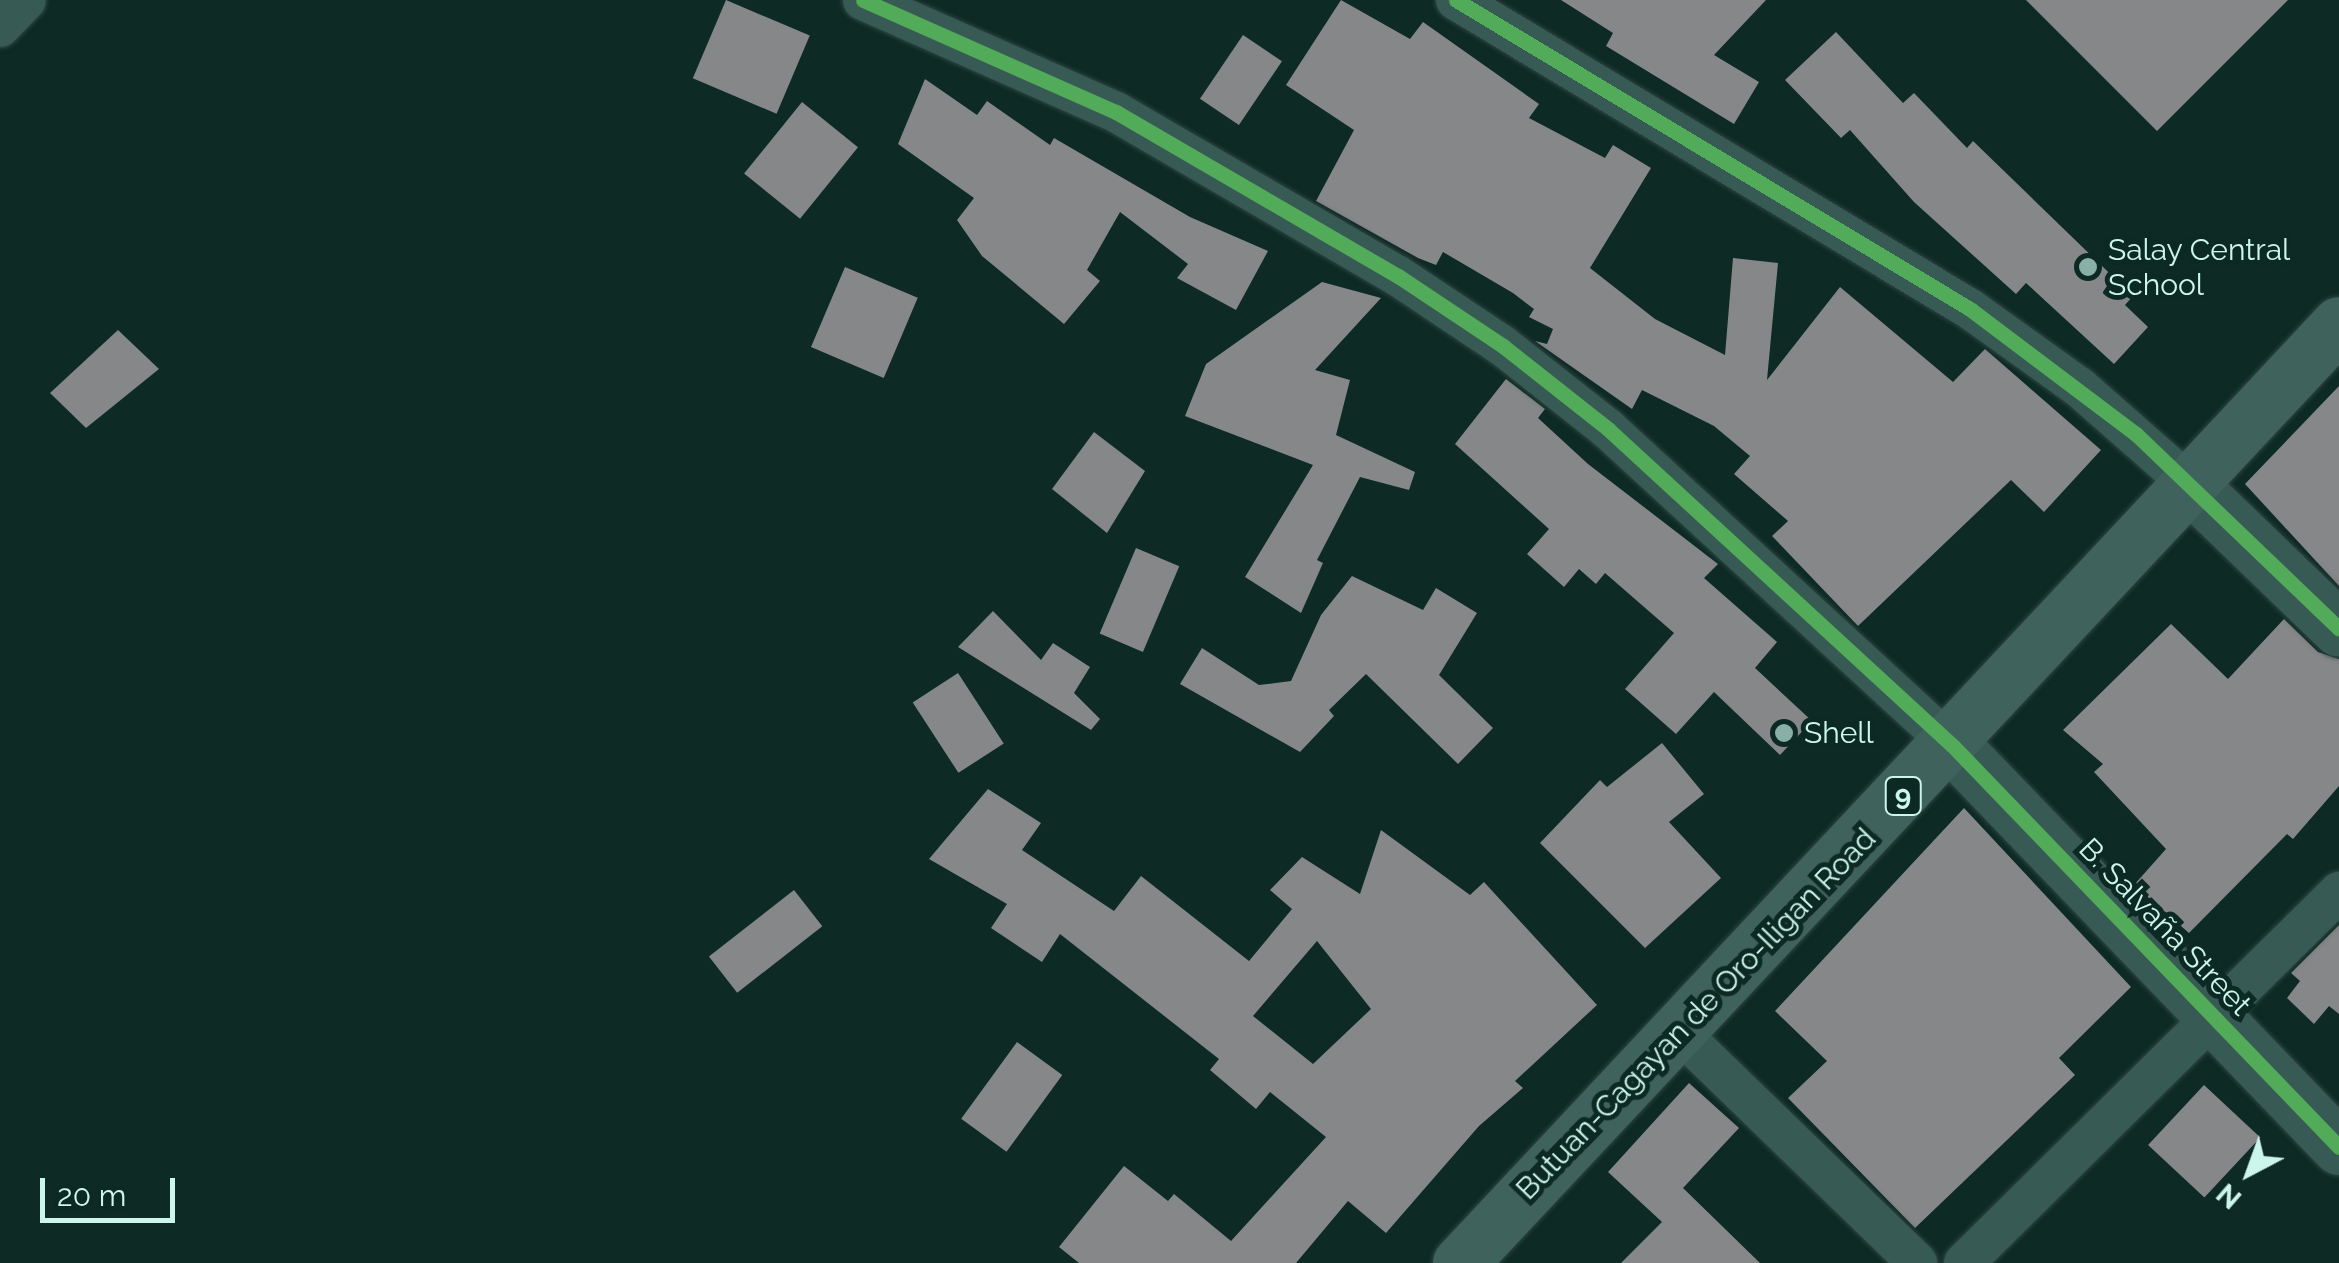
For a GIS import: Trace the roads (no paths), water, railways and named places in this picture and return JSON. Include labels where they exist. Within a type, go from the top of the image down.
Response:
[{"type":"highway","name":"Butuan-Cagayan de Oro-Iligan Road","points":[[1475,1258],[1678,1031],[1952,745],[2187,482],[2339,324]]},
{"type":"street","points":[[0,26],[26,0]]},
{"type":"street","points":[[863,0],[1116,112],[1398,276],[1504,346],[1608,429],[1952,745]]},
{"type":"street","points":[[1456,0],[1970,309],[2079,387],[2187,482],[2339,629]]},
{"type":"street","name":"B. Salvaña Street","points":[[1952,745],[2339,1147]]},
{"type":"street","points":[[1964,1263],[2339,892]]},
{"type":"street","points":[[1678,1031],[1917,1263]]},
{"type":"place","name":"Salay Central School","points":[[2088,267]]},
{"type":"place","name":"Shell","points":[[1784,733]]}]
